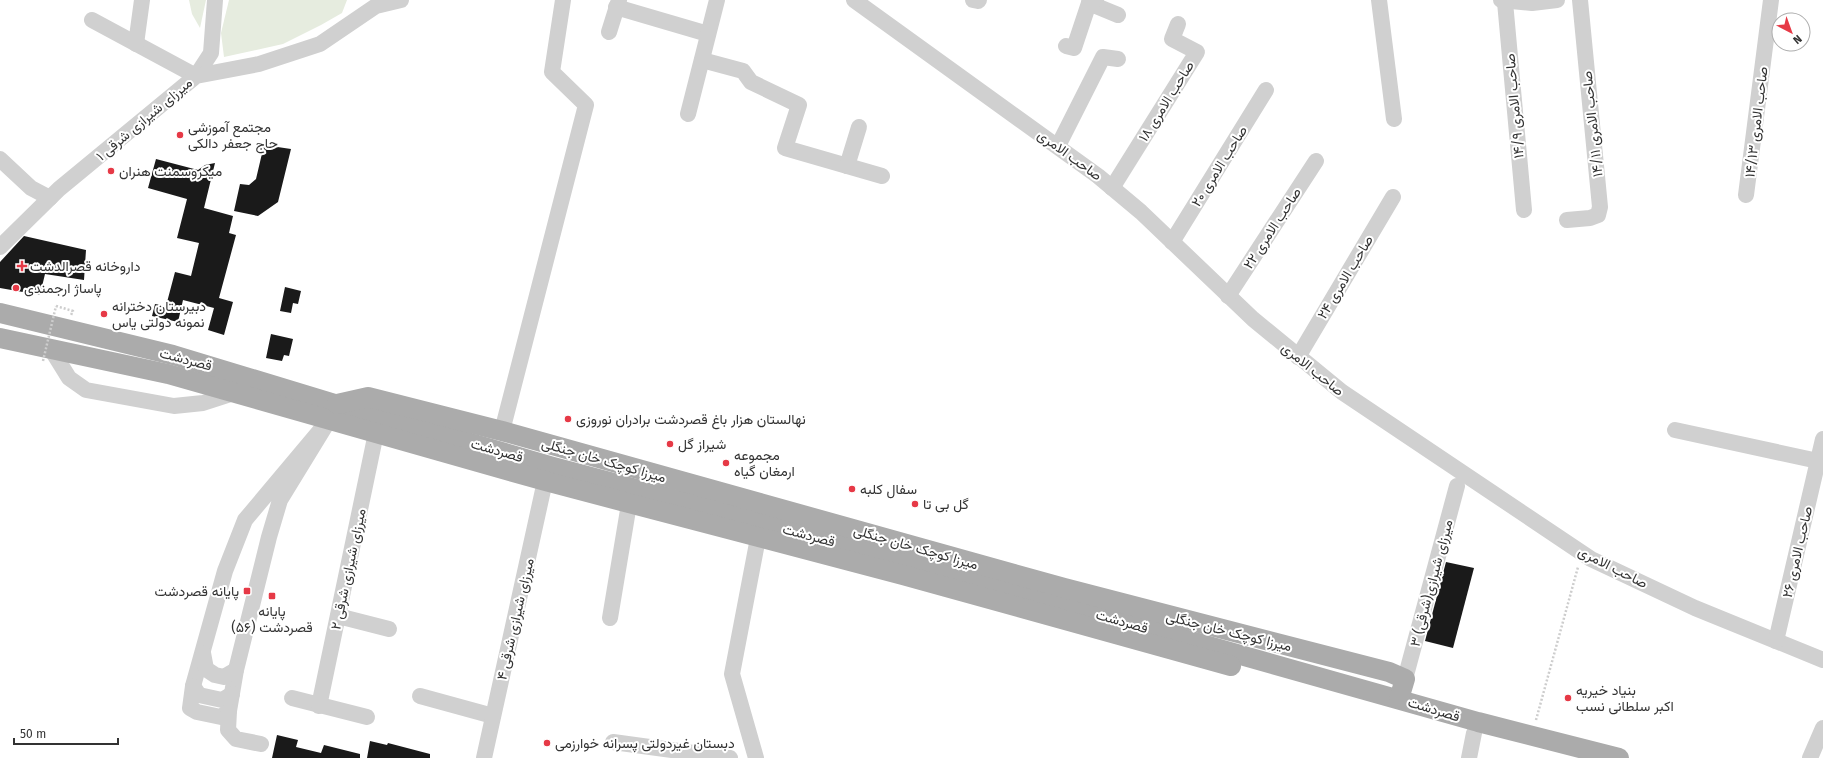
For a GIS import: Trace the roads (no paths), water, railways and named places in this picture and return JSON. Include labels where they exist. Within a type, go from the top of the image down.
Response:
[{"type":"main road","name":"قصردشت","points":[[0,313],[173,355],[332,412],[632,496],[758,538],[903,575],[1566,758]]},
{"type":"main road","name":"قصردشت","points":[[0,338],[47,355],[168,374],[234,393],[332,412]]},
{"type":"main road","name":"میرزا کوچک خان جنگلی","points":[[332,412],[368,397],[502,431],[909,553],[1064,588],[1389,672],[1405,679]]},
{"type":"main road","name":"قصردشت","points":[[632,496],[909,553],[1478,722],[1618,758]]},
{"type":"main road","points":[[1399,699],[1405,679]]},
{"type":"street","points":[[136,44],[142,0]]},
{"type":"street","points":[[92,20],[196,76],[211,52],[215,0]]},
{"type":"street","name":"۱ میرزای شیرازی شرقی","points":[[0,247],[50,198],[196,76],[259,64],[320,44],[376,6],[394,0]]},
{"type":"street","points":[[502,431],[586,105],[552,72],[563,0]]},
{"type":"street","points":[[688,114],[717,0]]},
{"type":"street","name":"صاحب الامری","points":[[854,0],[1058,146],[1112,188],[1172,242],[1228,296],[1298,357],[1342,392],[1591,559],[1695,608],[1823,660]]},
{"type":"street","points":[[973,0],[979,0]]},
{"type":"street","points":[[1379,0],[1394,120]]},
{"type":"street","points":[[1503,1],[1532,3],[1556,0]]},
{"type":"street","name":"۱۴/۱۱ صاحب الامری","points":[[1567,220],[1590,218],[1598,215],[1600,207],[1580,0]]},
{"type":"street","name":"۱۴/۱۳ صاحب الامری","points":[[1746,196],[1771,0]]},
{"type":"street","name":"۱۴/۹ صاحب الامری","points":[[1503,1],[1524,210]]},
{"type":"street","points":[[1066,46],[1074,48],[1092,2],[1118,15]]},
{"type":"street","points":[[609,32],[618,4],[708,34]]},
{"type":"street","name":"۱۸ صاحب الامری","points":[[1112,188],[1197,52],[1172,39],[1178,24]]},
{"type":"street","points":[[1058,146],[1103,57],[1118,59]]},
{"type":"street","points":[[702,60],[742,71],[751,82],[799,105],[785,148],[882,176]]},
{"type":"street","name":"۲۰ صاحب الامری","points":[[1172,242],[1266,90]]},
{"type":"street","points":[[847,166],[859,127]]},
{"type":"street","points":[[0,159],[31,188],[50,198]]},
{"type":"street","name":"۲۲ صاحب الامری","points":[[1228,296],[1316,161]]},
{"type":"street","name":"۲۴ صاحب الامری","points":[[1298,357],[1393,196]]},
{"type":"street","points":[[47,355],[69,378],[86,390],[174,406],[203,403],[234,393]]},
{"type":"street","points":[[229,711],[221,717],[197,712],[190,708],[193,686],[225,571],[245,520],[332,412]]},
{"type":"street","points":[[261,744],[236,739],[228,730],[229,711],[236,670],[269,537],[280,500],[332,412]]},
{"type":"street","name":"۲ میرزای شیرازی شرقی","points":[[319,706],[378,425]]},
{"type":"street","points":[[1675,430],[1818,461]]},
{"type":"street","name":"۲۶ صاحب الامری","points":[[1776,641],[1823,439]]},
{"type":"street","name":"۴ میرزای شیرازی شرقی","points":[[484,758],[548,473]]},
{"type":"street","name":"۳ میرزای شیرازی(شرقی)","points":[[1405,679],[1457,486]]},
{"type":"street","points":[[610,618],[632,496]]},
{"type":"street","points":[[756,758],[732,674],[758,538]]},
{"type":"street","points":[[338,616],[389,629]]},
{"type":"street","points":[[203,653],[206,669],[215,675],[224,677],[236,670]]},
{"type":"street","points":[[193,686],[200,695],[210,698],[222,700],[232,694]]},
{"type":"street","points":[[420,696],[493,716]]},
{"type":"street","points":[[292,698],[319,706],[368,717]]},
{"type":"street","points":[[1810,758],[1823,728]]},
{"type":"street","points":[[1469,758],[1474,733]]},
{"type":"street","points":[[613,742],[639,752],[730,758]]},
{"type":"place","name":"مجتمع آموزشی حاج جعفر دالکی","points":[[180,135]]},
{"type":"place","name":"میکروسمنت هنران","points":[[111,171]]},
{"type":"place","name":"داروخانه قصرالدشت","points":[[22,266]]},
{"type":"place","name":"پاساژ ارجمندی","points":[[16,288]]},
{"type":"place","name":"دبیرستان دخترانه نمونه دولتی یاس","points":[[104,314]]},
{"type":"place","name":"نهالستان هزار باغ قصردشت برادران نوروزی","points":[[568,419]]},
{"type":"place","name":"شیراز گل","points":[[670,444]]},
{"type":"place","name":"مجموعه ارمغان گیاه","points":[[726,463]]},
{"type":"place","name":"سفال کلبه","points":[[852,489]]},
{"type":"place","name":"گل بی تا","points":[[915,504]]},
{"type":"place","name":"پایانه قصردشت","points":[[247,591]]},
{"type":"place","name":"پایانه قصردشت (۵۶)","points":[[272,596]]},
{"type":"place","name":"بنیاد خیریه اکبر سلطانی نسب","points":[[1568,698]]},
{"type":"place","name":"دبستان غیردولتی پسرانه خوارزمی","points":[[547,743]]}]
